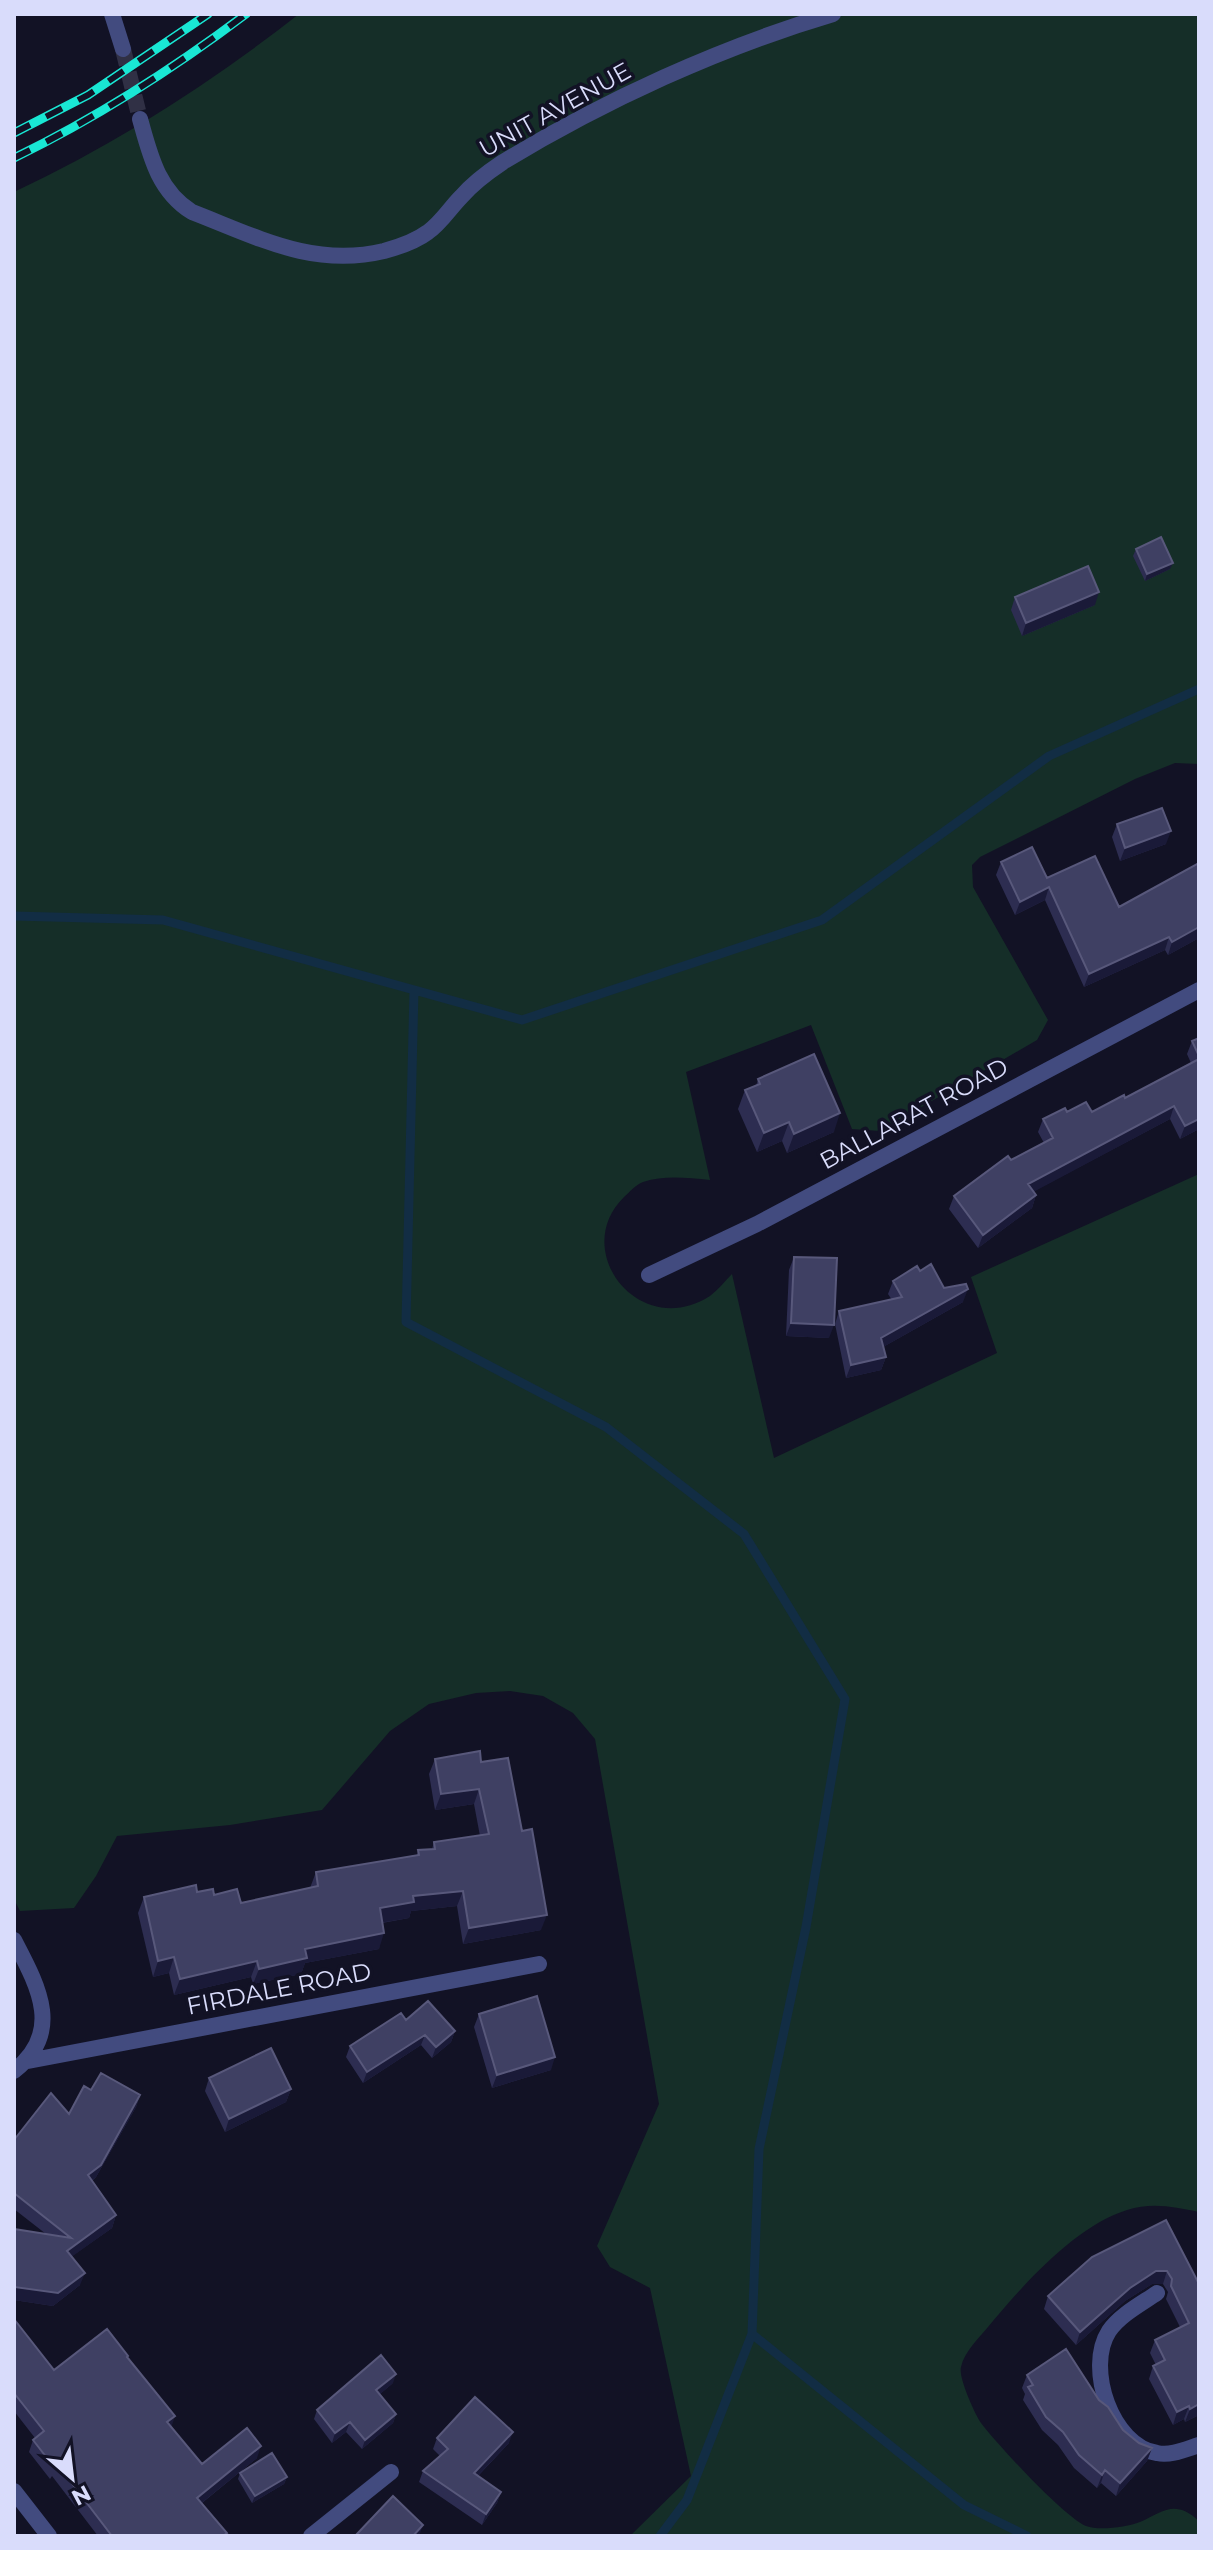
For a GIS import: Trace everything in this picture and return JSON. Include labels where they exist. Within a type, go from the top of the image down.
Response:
[{"type":"street","points":[[112,14],[123,49]]},
{"type":"street","name":"UNIT AVENUE","points":[[140,119],[154,167],[162,182],[180,204],[192,212],[297,253],[332,257],[367,254],[423,236],[490,171],[586,116],[713,55],[833,14]]},
{"type":"street","name":"BALLARAT ROAD","points":[[649,1275],[757,1224],[1199,990]]},
{"type":"street","points":[[14,1940],[37,1985],[44,2013],[40,2038],[28,2061]]},
{"type":"street","name":"FIRDALE ROAD","points":[[14,2071],[28,2061],[539,1964]]},
{"type":"street","points":[[1157,2293],[1109,2331],[1101,2351],[1100,2376],[1108,2406],[1120,2426],[1136,2443],[1156,2453],[1174,2453],[1199,2445]]},
{"type":"street","points":[[311,2536],[391,2472]]},
{"type":"street","points":[[14,2491],[49,2536]]},
{"type":"green space","points":[[299,14],[1199,14],[1199,764],[1175,763],[1135,779],[980,857],[972,865],[973,887],[1048,1020],[1037,1040],[880,1131],[852,1129],[811,1025],[686,1072],[710,1180],[668,1178],[640,1183],[624,1197],[609,1219],[604,1242],[609,1264],[620,1284],[638,1299],[659,1307],[684,1307],[710,1296],[732,1274],[774,1458],[997,1353],[971,1277],[1199,1174],[1199,2212],[1145,2206],[1107,2218],[1088,2229],[1051,2259],[1017,2294],[968,2351],[961,2372],[981,2423],[1031,2479],[1076,2520],[1086,2526],[1113,2528],[1176,2509],[1191,2514],[1199,2521],[1199,2536],[630,2536],[691,2476],[650,2288],[610,2267],[597,2246],[659,2104],[595,1739],[573,1713],[543,1696],[510,1691],[476,1693],[429,1704],[390,1731],[322,1810],[230,1825],[117,1836],[96,1876],[74,1908],[20,1911],[14,1899],[14,192],[89,154],[162,111]]},
{"type":"building","points":[[1161,537],[1173,563],[1147,574],[1136,549]]},
{"type":"building","points":[[1088,566],[1099,592],[1026,623],[1015,597]]},
{"type":"building","points":[[1162,808],[1171,831],[1125,848],[1117,824]]},
{"type":"building","points":[[1032,847],[1047,878],[1095,856],[1119,907],[1197,864],[1199,927],[1172,942],[1169,937],[1089,974],[1049,887],[1020,902],[1001,862]]},
{"type":"building","points":[[1199,1038],[1199,1056],[1192,1041]]},
{"type":"building","points":[[814,1054],[840,1113],[794,1134],[789,1122],[764,1133],[745,1090],[760,1084],[758,1079]]},
{"type":"building","points":[[1199,1059],[1199,1119],[1185,1126],[1174,1106],[1028,1184],[1036,1195],[983,1235],[954,1196],[1008,1156],[1011,1160],[1053,1138],[1043,1119],[1086,1102],[1092,1112]]},
{"type":"building","points":[[794,1257],[837,1258],[834,1325],[791,1323]]},
{"type":"building","points":[[931,1264],[944,1288],[966,1284],[968,1289],[881,1338],[886,1357],[851,1365],[839,1311],[902,1297],[893,1281],[917,1266],[920,1271]]},
{"type":"building","points":[[480,1751],[481,1762],[508,1758],[522,1831],[532,1829],[547,1915],[469,1928],[463,1891],[413,1896],[414,1902],[380,1908],[384,1933],[305,1949],[307,1958],[259,1969],[257,1961],[180,1979],[174,1957],[158,1961],[144,1897],[196,1885],[197,1892],[213,1889],[214,1895],[237,1889],[241,1903],[318,1886],[316,1872],[419,1855],[418,1850],[435,1849],[434,1842],[489,1834],[479,1789],[441,1794],[435,1759]]},
{"type":"building","points":[[537,1996],[555,2057],[497,2075],[479,2014]]},
{"type":"building","points":[[428,2001],[455,2031],[436,2047],[425,2035],[367,2072],[350,2046],[401,2013],[406,2020]]},
{"type":"building","points":[[271,2048],[291,2089],[229,2119],[209,2078]]},
{"type":"building","points":[[101,2073],[140,2095],[101,2165],[88,2175],[116,2215],[67,2251],[85,2273],[58,2293],[14,2287],[14,2229],[71,2238],[14,2193],[14,2140],[51,2093],[69,2114],[84,2086],[91,2090]]},
{"type":"building","points":[[1166,2220],[1199,2284],[1199,2404],[1177,2412],[1153,2366],[1165,2360],[1155,2340],[1189,2323],[1167,2271],[1156,2271],[1130,2288],[1080,2332],[1048,2296],[1092,2257]]},
{"type":"building","points":[[14,2319],[54,2370],[107,2329],[175,2416],[167,2422],[202,2464],[247,2428],[261,2446],[197,2498],[227,2533],[223,2536],[112,2536],[57,2464],[54,2467],[33,2440],[44,2431],[14,2393]]},
{"type":"building","points":[[1066,2349],[1123,2430],[1139,2443],[1152,2448],[1120,2483],[1105,2470],[1102,2475],[1079,2455],[1063,2432],[1046,2417],[1028,2387],[1033,2385],[1027,2375]]},
{"type":"building","points":[[381,2355],[396,2374],[376,2390],[396,2414],[365,2440],[350,2422],[335,2433],[317,2410]]},
{"type":"building","points":[[475,2397],[513,2432],[474,2473],[501,2492],[486,2514],[423,2471],[448,2449],[437,2438]]},
{"type":"building","points":[[272,2453],[287,2477],[255,2496],[240,2473]]},
{"type":"building","points":[[393,2496],[423,2525],[413,2536],[355,2536]]},
{"type":"waterway","points":[[14,916],[163,920],[522,1020],[822,920],[1049,756],[1199,689]]},
{"type":"waterway","points":[[414,990],[406,1322],[606,1427],[744,1534],[845,1699],[806,1927],[759,2149],[752,2334],[964,2505],[1027,2536]]},
{"type":"waterway","points":[[660,2536],[687,2500],[752,2334]]},
{"type":"tunnel","points":[[123,49],[140,119]]},
{"type":"railway","points":[[14,133],[88,95],[208,14]]},
{"type":"railway","points":[[14,158],[133,92],[246,14]]}]
